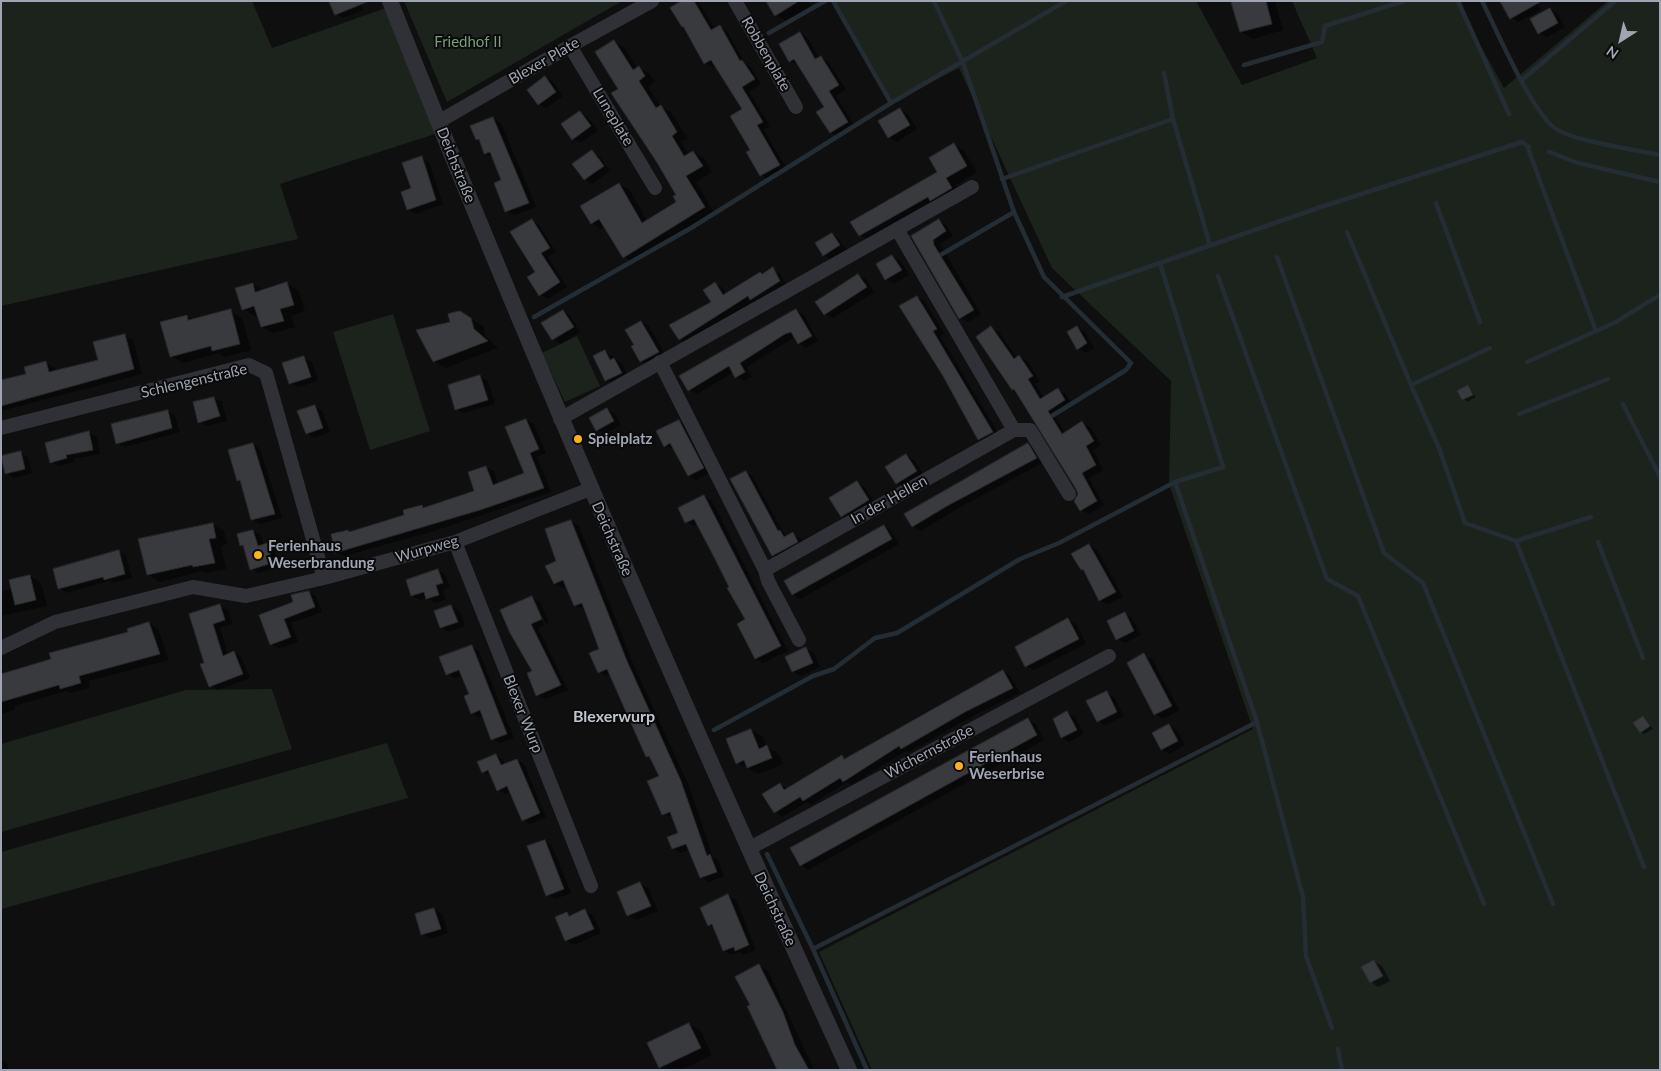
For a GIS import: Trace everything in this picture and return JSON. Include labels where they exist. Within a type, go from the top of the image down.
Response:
[{"type":"street","name":"Deichstraße","points":[[390,1],[590,489],[748,849],[849,1070]]},
{"type":"street","name":"Blexer Plate","points":[[438,122],[652,1]]},
{"type":"street","name":"Robbenplate","points":[[735,1],[796,107]]},
{"type":"street","name":"Luneplate","points":[[570,46],[655,188]]},
{"type":"street","points":[[560,419],[972,187]]},
{"type":"street","points":[[897,229],[1014,430],[1030,430],[1069,494]]},
{"type":"street","points":[[660,362],[799,640]]},
{"type":"street","name":"Schlengenstraße","points":[[1,428],[249,365],[266,373],[324,578]]},
{"type":"street","name":"In der Hellen","points":[[765,570],[1014,430]]},
{"type":"street","name":"Wurpweg","points":[[1,648],[55,622],[193,586],[246,596],[324,578],[454,542],[590,489]]},
{"type":"street","name":"Blexer Wurp","points":[[454,542],[591,886]]},
{"type":"street","name":"Wichernstraße","points":[[748,849],[1109,656]]},
{"type":"green space","points":[[1,1],[252,1],[272,48],[386,8],[435,134],[280,184],[298,239],[1,306]]},
{"type":"green space","name":"Friedhof II","points":[[404,1],[622,1],[447,102]]},
{"type":"green space","points":[[833,1],[1196,1],[1242,85],[1317,58],[1292,1],[1456,1],[1504,88],[1608,1],[1660,1],[1660,1070],[872,1070],[819,952],[1253,729],[1169,484],[1171,381],[1052,268],[959,68],[891,103]]},
{"type":"green space","points":[[393,314],[430,431],[370,450],[333,332]]},
{"type":"green space","points":[[577,336],[600,386],[565,402],[542,353]]},
{"type":"green space","points":[[272,689],[292,749],[1,832],[1,744],[186,690]]},
{"type":"green space","points":[[387,743],[408,798],[1,909],[1,852]]},
{"type":"building","points":[[329,1],[367,1],[367,2],[335,15]]},
{"type":"building","points":[[681,1],[694,1],[711,30],[720,25],[740,61],[742,60],[755,79],[742,87],[763,122],[757,125],[780,165],[760,176],[746,152],[750,150],[730,116],[742,109],[711,60],[704,64],[683,26],[670,8]]},
{"type":"building","points":[[766,1],[799,1],[775,16]]},
{"type":"building","points":[[1231,1],[1266,1],[1272,24],[1240,32]]},
{"type":"building","points":[[1500,1],[1542,1],[1510,19]]},
{"type":"building","points":[[1550,8],[1558,23],[1538,34],[1530,19]]},
{"type":"building","points":[[800,32],[815,59],[821,56],[839,85],[829,91],[848,122],[830,133],[816,112],[824,107],[794,59],[789,62],[779,44]]},
{"type":"building","points":[[614,40],[633,70],[639,66],[645,76],[639,81],[656,108],[661,105],[677,132],[672,136],[684,156],[693,151],[703,166],[686,176],[705,207],[623,258],[599,219],[591,224],[580,206],[619,183],[642,223],[676,202],[673,196],[676,195],[611,93],[618,89],[595,52]]},
{"type":"building","points":[[545,76],[556,92],[538,105],[527,90]]},
{"type":"building","points":[[900,108],[910,125],[888,138],[878,121]]},
{"type":"building","points":[[580,111],[591,126],[572,140],[561,124]]},
{"type":"building","points":[[493,117],[529,203],[505,212],[494,183],[501,180],[490,152],[484,154],[479,139],[476,140],[470,126]]},
{"type":"building","points":[[954,143],[967,166],[946,178],[952,188],[930,201],[928,197],[859,236],[850,222],[937,172],[929,158]]},
{"type":"building","points":[[592,150],[604,166],[584,180],[572,164]]},
{"type":"building","points":[[422,156],[436,200],[407,210],[401,192],[411,188],[402,163]]},
{"type":"building","points":[[532,219],[550,248],[541,253],[560,282],[539,296],[527,277],[535,272],[510,232]]},
{"type":"building","points":[[939,219],[946,231],[933,240],[934,245],[974,310],[959,319],[911,236]]},
{"type":"building","points":[[832,233],[840,245],[823,256],[815,243]]},
{"type":"building","points":[[892,255],[902,270],[885,280],[876,264]]},
{"type":"building","points":[[773,267],[780,281],[750,300],[748,296],[679,340],[669,325],[711,302],[703,290],[715,282],[723,295],[760,272],[762,274]]},
{"type":"building","points":[[858,274],[867,287],[824,315],[815,302]]},
{"type":"building","points":[[287,282],[294,305],[280,309],[284,321],[261,327],[254,306],[242,310],[235,288],[253,283],[255,292]]},
{"type":"building","points":[[917,296],[937,329],[933,331],[993,432],[978,440],[943,376],[899,306]]},
{"type":"building","points":[[231,309],[240,344],[212,351],[211,346],[170,357],[160,322],[187,315],[188,320]]},
{"type":"building","points":[[796,309],[812,336],[798,344],[791,332],[785,334],[740,363],[745,372],[735,378],[729,366],[688,391],[679,376]]},
{"type":"building","points":[[563,310],[574,327],[552,340],[541,323]]},
{"type":"building","points":[[460,311],[471,318],[474,329],[488,341],[433,362],[416,330],[450,322],[448,314]]},
{"type":"building","points":[[641,321],[659,352],[640,362],[631,346],[634,345],[625,330]]},
{"type":"building","points":[[991,326],[1014,359],[1019,355],[1033,376],[1028,379],[1040,399],[1058,388],[1065,400],[1048,411],[1062,434],[1082,421],[1094,441],[1086,446],[1096,465],[1082,473],[1097,501],[1080,511],[1074,501],[1078,494],[1076,489],[1014,389],[1012,390],[976,337]]},
{"type":"building","points":[[1077,326],[1087,343],[1077,350],[1067,332]]},
{"type":"building","points":[[125,334],[134,369],[1,406],[1,380],[26,374],[24,367],[46,361],[49,372],[98,360],[93,342]]},
{"type":"building","points":[[605,350],[610,360],[614,358],[622,373],[605,381],[593,356]]},
{"type":"building","points":[[304,356],[311,377],[289,384],[282,363]]},
{"type":"building","points":[[480,375],[488,400],[455,410],[448,385]]},
{"type":"building","points":[[1468,385],[1473,395],[1462,400],[1457,391]]},
{"type":"building","points":[[214,397],[220,416],[198,423],[193,402]]},
{"type":"building","points":[[315,405],[323,428],[306,434],[297,411]]},
{"type":"building","points":[[607,408],[614,421],[596,431],[589,418]]},
{"type":"building","points":[[168,410],[172,428],[116,444],[111,424]]},
{"type":"building","points":[[526,419],[539,449],[530,453],[544,488],[480,510],[335,553],[331,534],[348,530],[349,532],[404,515],[403,510],[422,505],[423,508],[474,491],[468,472],[486,466],[493,485],[524,473],[505,427]]},
{"type":"building","points":[[679,420],[704,468],[688,476],[670,443],[664,447],[656,431]]},
{"type":"building","points":[[89,431],[93,450],[66,455],[67,458],[50,463],[45,443]]},
{"type":"building","points":[[253,443],[275,514],[251,520],[240,480],[237,481],[228,450]]},
{"type":"building","points":[[1028,443],[1037,458],[912,527],[904,514]]},
{"type":"building","points":[[21,451],[25,469],[5,474],[1,456]]},
{"type":"building","points":[[906,454],[917,471],[896,484],[885,467]]},
{"type":"building","points":[[746,471],[778,531],[780,530],[784,537],[793,532],[798,542],[772,556],[730,479]]},
{"type":"building","points":[[857,481],[869,500],[841,517],[829,498]]},
{"type":"building","points":[[704,495],[781,646],[755,659],[737,624],[745,619],[727,588],[729,587],[715,559],[694,519],[685,523],[678,508]]},
{"type":"building","points":[[571,520],[627,661],[681,781],[707,856],[710,854],[717,872],[700,878],[686,844],[672,849],[667,837],[678,833],[670,812],[662,815],[647,781],[659,776],[649,756],[646,757],[607,669],[598,673],[589,653],[599,649],[582,603],[574,606],[563,580],[554,584],[545,566],[556,561],[545,529]]},
{"type":"building","points":[[213,523],[216,538],[209,539],[215,563],[193,567],[192,565],[147,575],[138,539]]},
{"type":"building","points":[[884,525],[892,539],[792,595],[784,581]]},
{"type":"building","name":"Ferienhaus Weserbrandung","points":[[253,530],[258,546],[267,543],[272,563],[250,570],[243,545],[240,546],[237,534]]},
{"type":"building","points":[[1089,544],[1116,592],[1099,601],[1083,569],[1081,570],[1071,554]]},
{"type":"building","points":[[119,550],[125,574],[104,580],[103,577],[58,589],[53,569]]},
{"type":"building","points":[[438,569],[443,583],[436,585],[439,595],[426,599],[424,592],[411,596],[406,580]]},
{"type":"building","points":[[30,575],[36,600],[15,605],[9,580]]},
{"type":"building","points":[[309,591],[315,607],[284,619],[291,637],[270,645],[259,615],[293,602],[291,595]]},
{"type":"building","points":[[532,596],[542,619],[531,624],[561,685],[536,696],[527,673],[532,671],[510,633],[500,610]]},
{"type":"building","points":[[220,604],[225,620],[213,624],[223,656],[234,651],[243,674],[209,687],[200,664],[204,663],[189,614]]},
{"type":"building","points":[[451,605],[458,622],[440,628],[434,611]]},
{"type":"building","points":[[1125,612],[1134,631],[1116,640],[1107,621]]},
{"type":"building","points":[[1068,618],[1079,639],[1025,667],[1015,647]]},
{"type":"building","points":[[149,622],[160,654],[79,676],[81,683],[60,689],[59,685],[1,702],[1,674],[51,659],[49,653],[128,632],[127,629]]},
{"type":"building","points":[[472,645],[507,734],[491,740],[480,710],[471,714],[464,696],[469,694],[459,670],[446,675],[439,657]]},
{"type":"building","points":[[806,647],[813,663],[792,672],[785,657]]},
{"type":"building","points":[[1144,653],[1172,706],[1154,715],[1127,663]]},
{"type":"building","points":[[1003,670],[1013,688],[965,712],[901,749],[899,746],[843,782],[840,778],[803,801],[800,797],[774,813],[762,794],[780,783],[784,790],[842,755],[844,759]]},
{"type":"building","points":[[1107,691],[1117,712],[1097,722],[1086,701]]},
{"type":"building","points":[[1067,711],[1077,730],[1061,738],[1053,719]]},
{"type":"building","points":[[1643,716],[1650,726],[1640,733],[1633,723]]},
{"type":"building","points":[[1028,718],[1037,735],[800,866],[790,848]]},
{"type":"building","points":[[1169,724],[1178,741],[1161,750],[1152,733]]},
{"type":"building","points":[[751,729],[759,749],[767,745],[772,758],[747,768],[744,760],[736,764],[726,739]]},
{"type":"building","points":[[496,754],[501,765],[517,759],[540,813],[522,821],[507,786],[497,791],[488,770],[482,773],[477,762]]},
{"type":"building","points":[[545,840],[564,889],[546,896],[527,846]]},
{"type":"building","points":[[640,882],[651,906],[627,916],[617,892]]},
{"type":"building","points":[[728,894],[749,945],[735,951],[734,947],[723,951],[712,924],[708,926],[700,908]]},
{"type":"building","points":[[434,908],[441,929],[421,935],[415,914]]},
{"type":"building","points":[[585,909],[594,929],[565,941],[555,917],[567,912],[569,916]]},
{"type":"building","points":[[1374,960],[1383,976],[1370,983],[1361,967]]},
{"type":"building","points":[[759,964],[783,1012],[795,1045],[809,1070],[777,1070],[747,1006],[750,1005],[735,977]]},
{"type":"building","points":[[689,1023],[701,1048],[659,1068],[647,1043]]},
{"type":"waterway","points":[[769,33],[825,1]]},
{"type":"waterway","points":[[833,1],[891,103]]},
{"type":"waterway","points":[[934,1],[963,63],[1014,212],[1044,277],[1131,363],[1126,370],[1047,419]]},
{"type":"waterway","points":[[534,317],[691,228],[891,103],[1066,1]]},
{"type":"waterway","points":[[1244,65],[1322,42],[1325,26],[1404,1]]},
{"type":"waterway","points":[[1458,1],[1509,114]]},
{"type":"waterway","points":[[1482,1],[1526,89],[1536,106],[1556,129],[1590,141],[1660,155]]},
{"type":"waterway","points":[[1522,80],[1615,1]]},
{"type":"waterway","points":[[1164,73],[1173,119],[1210,245]]},
{"type":"waterway","points":[[1002,179],[1173,119]]},
{"type":"waterway","points":[[1062,297],[1318,208],[1522,142],[1529,147]]},
{"type":"waterway","points":[[1527,146],[1596,331]]},
{"type":"waterway","points":[[1549,152],[1578,163],[1660,182]]},
{"type":"waterway","points":[[1436,203],[1480,322]]},
{"type":"waterway","points":[[937,257],[1014,212]]},
{"type":"waterway","points":[[1347,232],[1411,385]]},
{"type":"waterway","points":[[1277,257],[1384,553],[1423,583],[1553,904]]},
{"type":"waterway","points":[[714,730],[813,676],[834,669],[875,638],[897,633],[1020,559],[1059,543],[1175,482],[1223,467],[1160,263]]},
{"type":"waterway","points":[[1218,276],[1327,579],[1358,596],[1484,904]]},
{"type":"waterway","points":[[1527,362],[1614,323],[1660,295]]},
{"type":"waterway","points":[[1490,348],[1411,385],[1439,448],[1465,523],[1516,541],[1644,867]]},
{"type":"waterway","points":[[1519,414],[1608,379]]},
{"type":"waterway","points":[[1623,404],[1660,477]]},
{"type":"waterway","points":[[1175,482],[1257,722],[1303,897],[1306,956],[1332,1028]]},
{"type":"waterway","points":[[1516,541],[1591,517]]},
{"type":"waterway","points":[[1598,542],[1643,658]]},
{"type":"waterway","points":[[867,1070],[813,949],[1257,722]]},
{"type":"waterway","points":[[767,854],[813,949]]},
{"type":"waterway","points":[[1338,1049],[1342,1070]]},
{"type":"place","name":"Spielplatz","points":[[578,439]]},
{"type":"place","name":"Ferienhaus Weserbrandung","points":[[258,555]]},
{"type":"place","name":"Ferienhaus Weserbrise","points":[[959,766]]},
{"type":"district","name":"Blexerwurp","points":[[614,717]]}]
